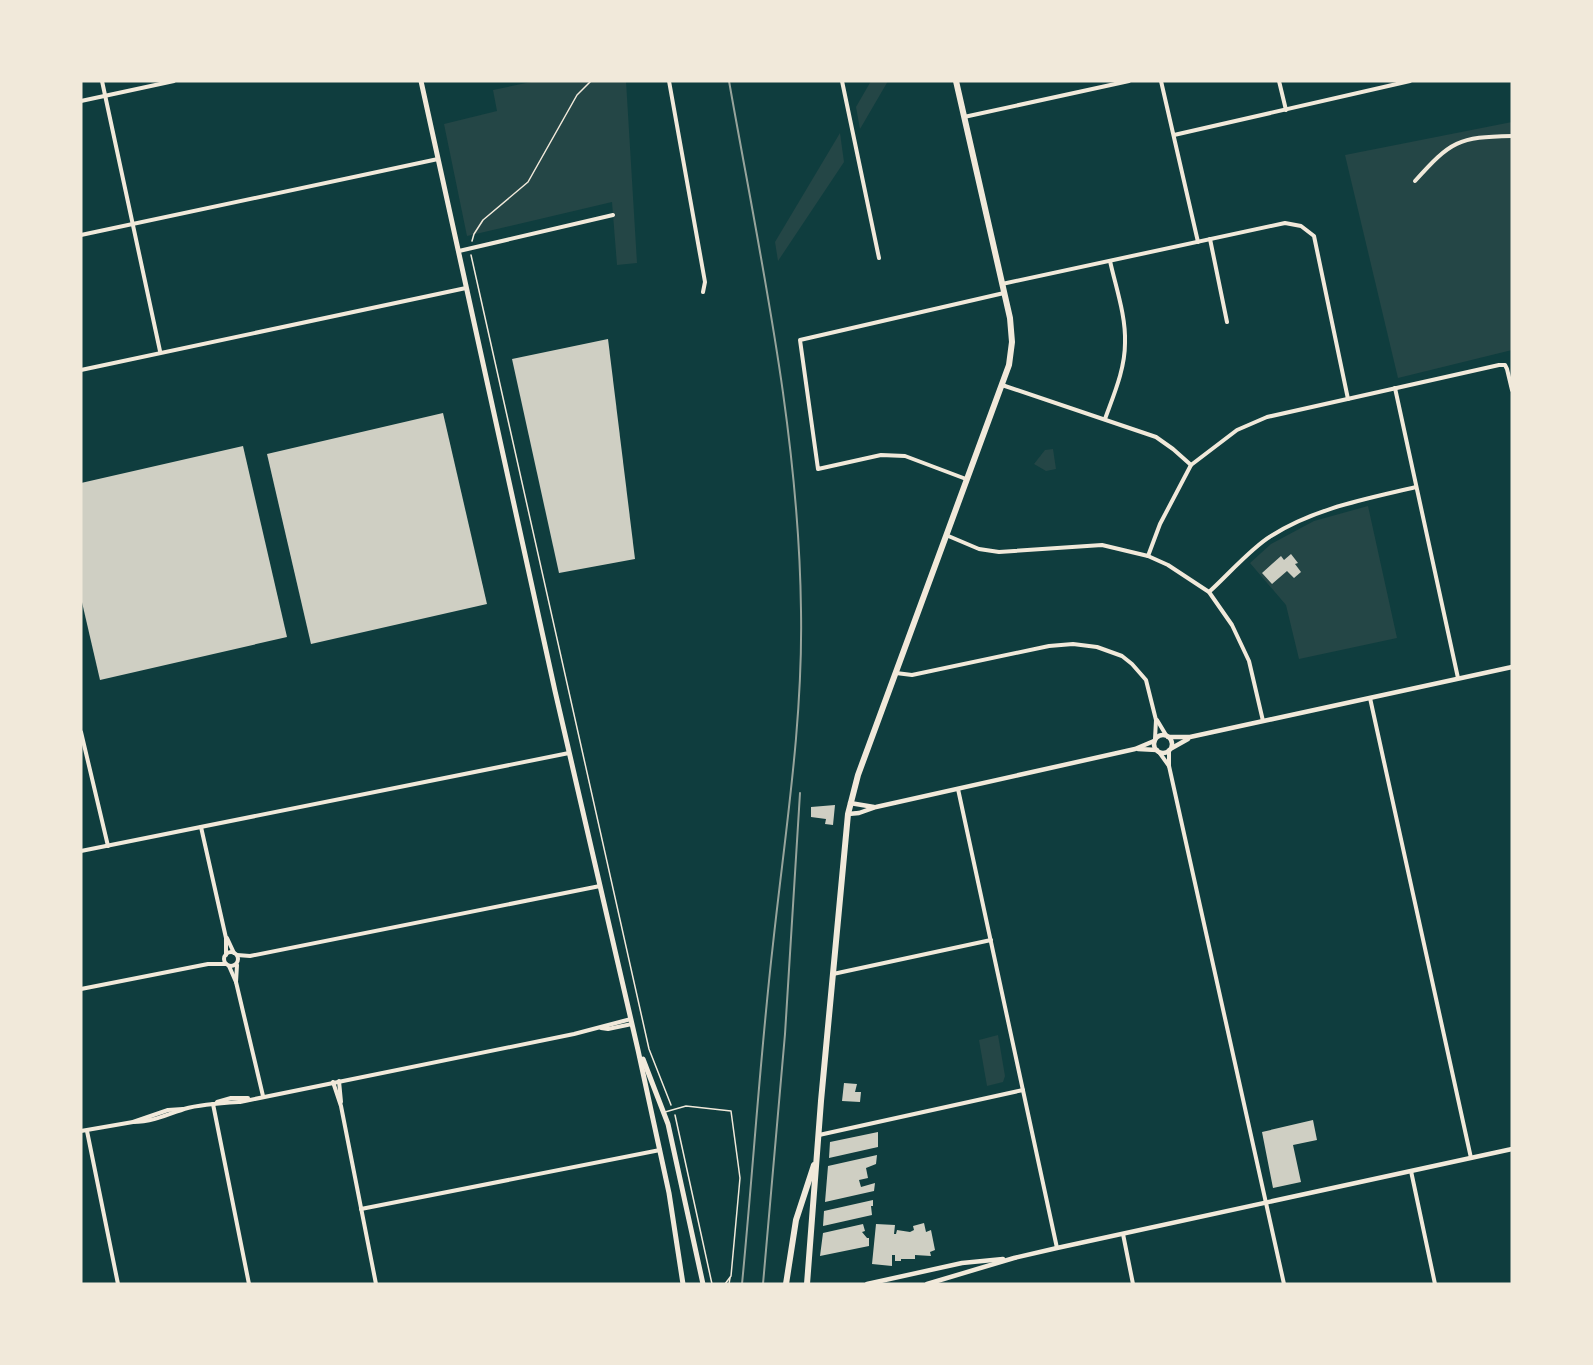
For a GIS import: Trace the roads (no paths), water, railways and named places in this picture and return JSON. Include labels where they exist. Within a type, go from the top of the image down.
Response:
[{"type":"main road","points":[[421,81],[569,753],[660,1150],[683,1284]]},
{"type":"main road","points":[[807,1284],[850,802],[1009,365],[1012,342],[1002,284],[956,81]]},
{"type":"main road","points":[[638,1050],[664,1113],[673,1144],[703,1284]]},
{"type":"main road","points":[[651,1114],[664,1113]]},
{"type":"main road","points":[[786,1284],[800,1207],[817,1156]]},
{"type":"main road","points":[[800,1207],[813,1205]]},
{"type":"street","points":[[102,81],[160,351]]},
{"type":"street","points":[[81,101],[174,81]]},
{"type":"street","points":[[669,81],[705,282],[703,292]]},
{"type":"street","points":[[842,81],[879,258]]},
{"type":"street","points":[[964,117],[1129,81]]},
{"type":"street","points":[[1161,81],[1198,242]]},
{"type":"street","points":[[1279,81],[1286,110]]},
{"type":"street","points":[[1174,135],[1397,82],[1410,81]]},
{"type":"street","points":[[1414,181],[1436,157],[1451,146],[1469,138],[1512,136]]},
{"type":"street","points":[[81,235],[438,159]]},
{"type":"street","points":[[458,251],[613,215]]},
{"type":"street","points":[[1002,284],[1285,223],[1300,226],[1314,236],[1348,399]]},
{"type":"street","points":[[1210,239],[1227,322]]},
{"type":"street","points":[[1105,419],[1121,374],[1125,343],[1123,317],[1110,261]]},
{"type":"street","points":[[81,370],[160,351],[176,350],[466,288]]},
{"type":"street","points":[[966,479],[905,456],[881,455],[818,469],[800,340],[1004,294]]},
{"type":"street","points":[[1148,556],[1160,524],[1191,465],[1237,430],[1267,417],[1499,365],[1505,365],[1512,390]]},
{"type":"street","points":[[1001,385],[1156,437],[1191,465]]},
{"type":"street","points":[[1395,388],[1458,678]]},
{"type":"street","points":[[1209,592],[1269,537],[1308,516],[1349,503],[1416,487]]},
{"type":"street","points":[[946,535],[979,549],[999,552],[1090,544],[1102,545],[1148,556],[1182,573],[1209,592],[1232,625],[1249,661],[1263,721]]},
{"type":"street","points":[[896,672],[912,675],[1062,644],[1097,647],[1122,656],[1146,680],[1156,720],[1155,740],[1158,751],[1169,766]]},
{"type":"street","points":[[848,814],[1135,749],[1155,740],[1160,735],[1190,737],[1512,667]]},
{"type":"street","points":[[1370,698],[1472,1158]]},
{"type":"street","points":[[1156,720],[1172,741],[1169,766],[1284,1284]]},
{"type":"street","points":[[81,732],[108,846]]},
{"type":"street","points":[[1135,749],[1164,753],[1190,737]]},
{"type":"street","points":[[81,851],[569,753]]},
{"type":"street","points":[[958,789],[1057,1248]]},
{"type":"street","points":[[850,802],[876,807]]},
{"type":"street","points":[[201,827],[226,938],[227,965],[236,982],[263,1096]]},
{"type":"street","points":[[208,964],[238,963],[250,956],[600,886]]},
{"type":"street","points":[[226,938],[236,954],[238,963],[236,982]]},
{"type":"street","points":[[833,974],[991,940]]},
{"type":"street","points":[[81,989],[208,964],[225,956],[236,954],[250,956]]},
{"type":"street","points":[[81,1131],[134,1122],[168,1110],[213,1104],[231,1098],[252,1099],[600,1028],[608,1029],[632,1022]]},
{"type":"street","points":[[336,1082],[376,1284]]},
{"type":"street","points":[[819,1135],[1023,1090]]},
{"type":"street","points":[[213,1104],[249,1284]]},
{"type":"street","points":[[87,1131],[118,1284]]},
{"type":"street","points":[[927,1284],[1014,1258],[1057,1248],[1512,1149]]},
{"type":"street","points":[[361,1209],[660,1150]]},
{"type":"street","points":[[1411,1171],[1435,1284]]},
{"type":"street","points":[[1123,1233],[1133,1284]]},
{"type":"street","points":[[867,1284],[963,1263],[1014,1258]]},
{"type":"lane","points":[[664,1113],[692,1106],[731,1111],[740,1178],[729,1284]]},
{"type":"lane","points":[[725,1284],[730,1277]]},
{"type":"railway","points":[[729,81],[786,411],[799,544],[801,611],[796,736],[768,986],[742,1284]]},
{"type":"railway","points":[[763,1284],[785,1034],[800,793]]}]
